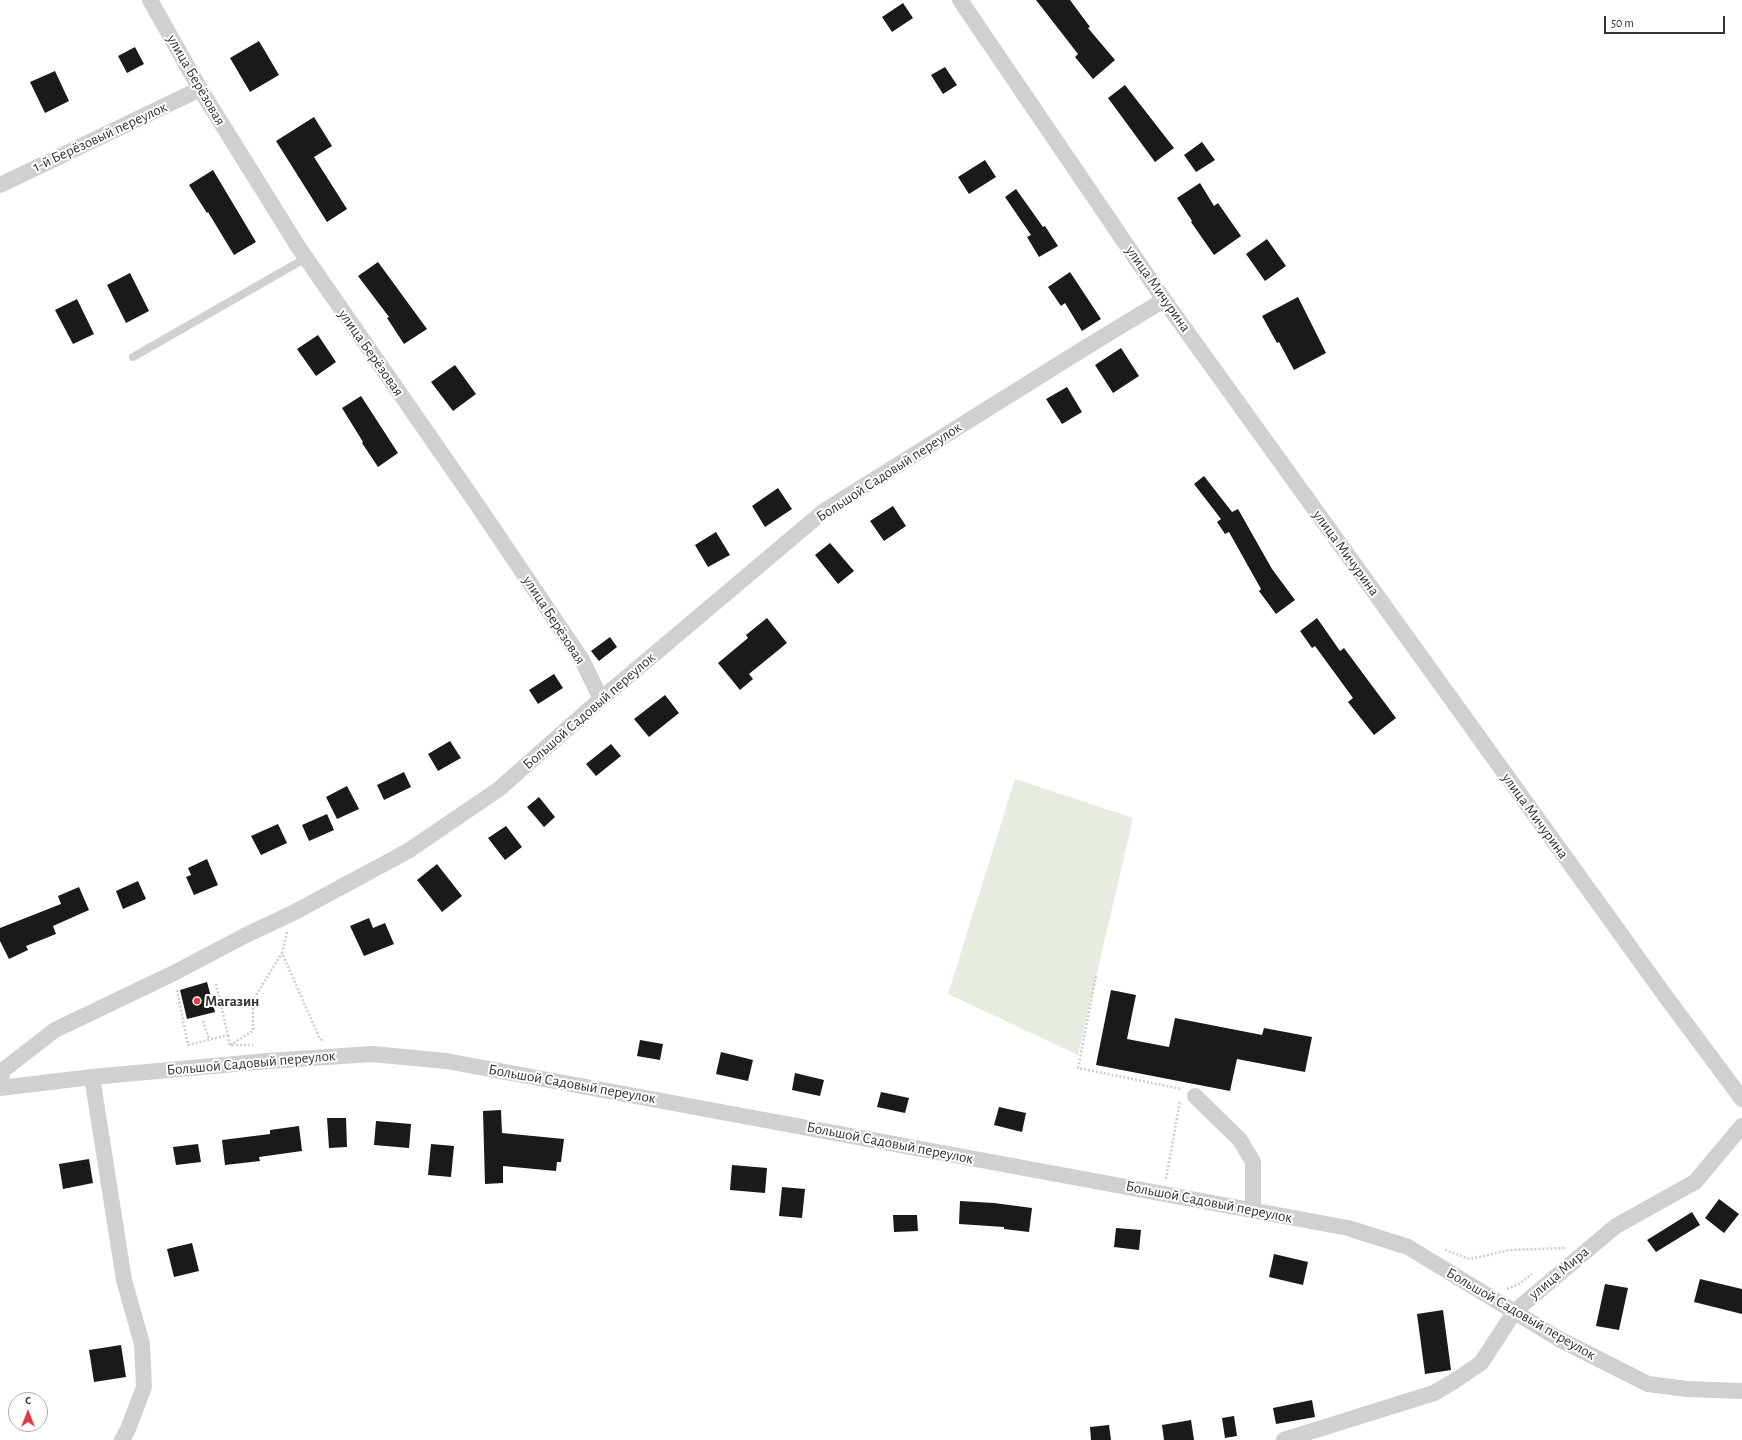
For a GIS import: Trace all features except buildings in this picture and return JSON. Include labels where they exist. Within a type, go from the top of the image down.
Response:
[{"type":"street","name":"улица Берёзовая","points":[[150,0],[200,89],[306,258],[582,660],[601,699]]},
{"type":"street","name":"улица Мичурина","points":[[960,0],[1164,300],[1661,991],[1742,1099]]},
{"type":"street","name":"1-й Берёзовый переулок","points":[[0,184],[200,89]]},
{"type":"street","name":"Большой Садовый переулок","points":[[1164,300],[824,511],[601,699],[499,789],[408,851],[293,913],[246,935],[174,973],[55,1030],[2,1071],[0,1088],[92,1077],[268,1061],[372,1054],[446,1061],[1348,1228],[1408,1247],[1559,1339],[1648,1384],[1688,1389],[1742,1391]]},
{"type":"street","points":[[92,1077],[124,1280],[142,1344],[144,1386],[128,1429],[122,1440]]},
{"type":"street","points":[[1195,1096],[1240,1140],[1254,1162],[1254,1211]]},
{"type":"street","name":"улица Мира","points":[[1284,1440],[1434,1393],[1481,1363],[1515,1311],[1616,1226],[1695,1182],[1742,1126]]},
{"type":"lane","points":[[133,357],[306,258]]},
{"type":"path","points":[[230,1045],[253,1031],[253,1000],[282,953],[293,913]]},
{"type":"path","points":[[282,953],[319,1037],[325,1045]]},
{"type":"path","points":[[174,973],[188,1044],[228,1035],[216,984]]},
{"type":"path","points":[[1096,976],[1078,1068],[1182,1089],[1165,1185]]},
{"type":"path","points":[[203,1021],[208,1039]]},
{"type":"path","points":[[1559,1252],[1571,1244]]},
{"type":"path","points":[[1442,1248],[1470,1259],[1510,1250],[1565,1248]]},
{"type":"path","points":[[1456,1254],[1464,1262]]},
{"type":"path","points":[[1503,1290],[1519,1284],[1536,1271]]},
{"type":"shaded area","points":[[1015,779],[1133,818],[1078,1055],[948,994]]},
{"type":"place","name":"Магазин","points":[[197,1001]]}]
